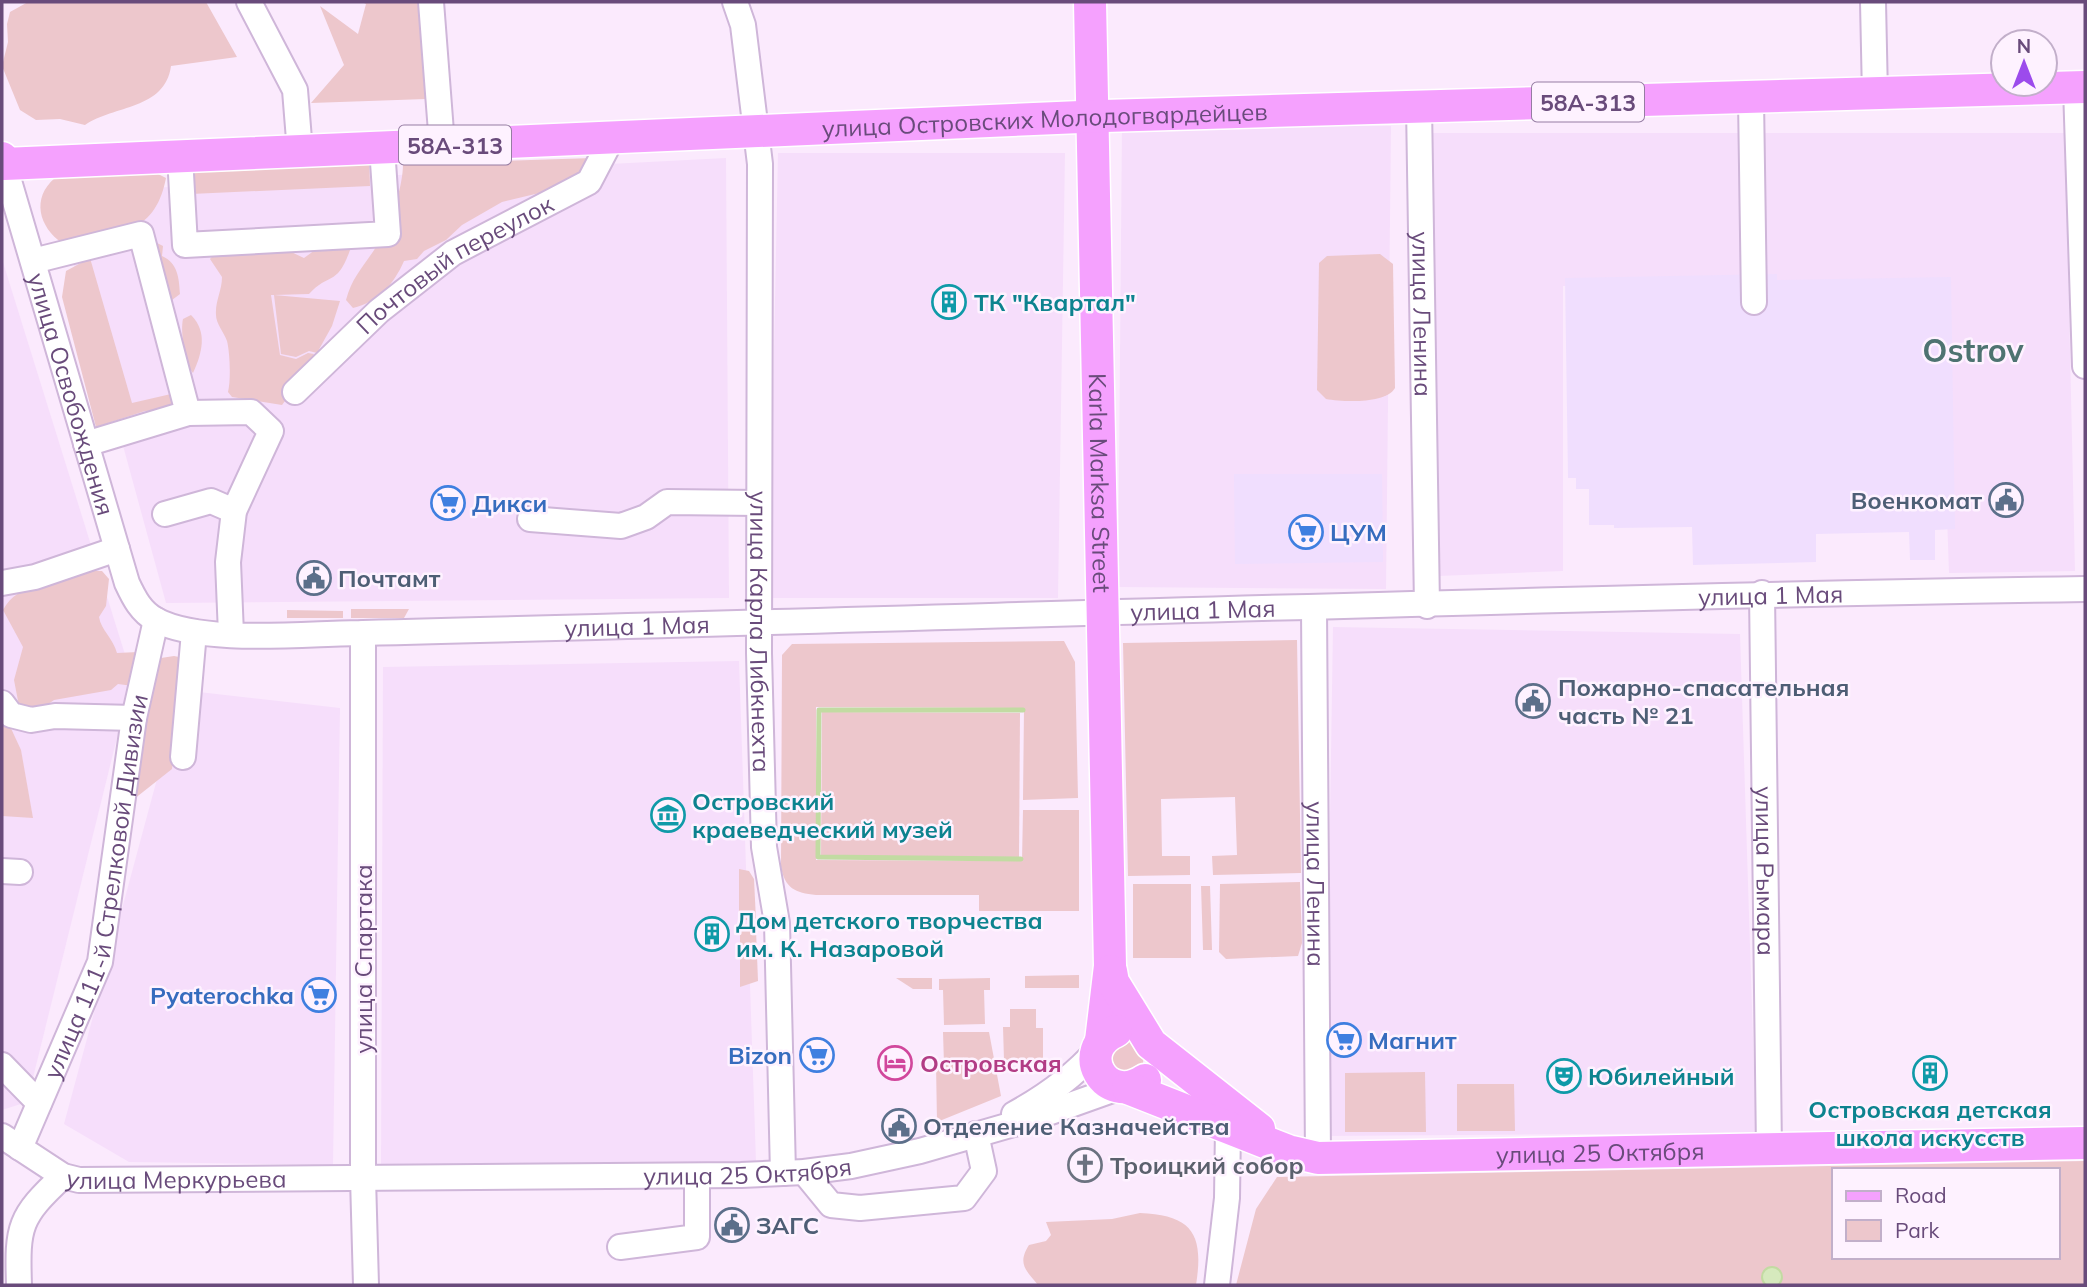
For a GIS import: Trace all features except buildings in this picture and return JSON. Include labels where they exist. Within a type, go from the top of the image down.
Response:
[{"type":"main road","name":"Karla Marksa Street","points":[[1090,2],[1110,966]]},
{"type":"main road","name":"улица Островских Молодогвардейцев","points":[[3,162],[300,152],[1091,117],[1419,106],[1875,96],[2081,87]]},
{"type":"main road","points":[[1110,966],[1114,982],[1154,1053],[1152,1072],[1146,1080],[1123,1088],[1102,1077],[1097,1069],[1110,966]]},
{"type":"main road","points":[[1099,1045],[1117,1030],[1127,1029],[1148,1040],[1288,1151]]},
{"type":"main road","name":"улица 25 Октября","points":[[1123,1088],[1288,1151],[1318,1158],[2085,1143]]},
{"type":"street","points":[[248,2],[295,90],[300,152]]},
{"type":"street","points":[[431,2],[442,145]]},
{"type":"street","name":"улица Карла Либкнехта","points":[[734,2],[743,25],[760,164],[759,503],[764,847],[777,923],[794,1172]]},
{"type":"street","points":[[1873,2],[1875,96]]},
{"type":"street","points":[[2081,87],[2085,366]]},
{"type":"street","points":[[1751,99],[1754,302]]},
{"type":"street","name":"улица Ленина","points":[[1419,106],[1427,606]]},
{"type":"street","name":"Почтовый переулок","points":[[295,392],[379,311],[453,253],[589,181],[612,138]]},
{"type":"street","points":[[180,156],[185,245],[388,234],[382,148]]},
{"type":"street","name":"улица Освобождения","points":[[3,162],[117,549],[134,599],[156,620]]},
{"type":"street","points":[[33,261],[141,234],[188,414]]},
{"type":"street","points":[[86,444],[188,414],[251,412],[271,431],[234,511],[228,562],[231,634]]},
{"type":"street","points":[[165,514],[211,501],[234,511]]},
{"type":"street","points":[[530,519],[621,526],[646,517],[667,502],[759,503]]},
{"type":"street","points":[[2,583],[35,577],[117,549]]},
{"type":"street","name":"улица 1 Мая","points":[[156,620],[194,632],[363,633],[1427,606],[1762,593],[2085,589]]},
{"type":"street","name":"улица Рымара","points":[[1762,593],[1769,1150]]},
{"type":"street","name":"улица Ленина","points":[[1314,609],[1318,1158]]},
{"type":"street","name":"улица 111-й Стрелковой Дивизии","points":[[11,1142],[40,1103],[100,962],[134,718],[156,620]]},
{"type":"street","points":[[183,757],[197,672],[194,632]]},
{"type":"street","name":"улица Спартака","points":[[363,633],[363,1178],[366,1285]]},
{"type":"street","points":[[2,704],[11,715],[31,720],[55,716],[134,718]]},
{"type":"street","points":[[794,1172],[831,1205],[860,1208],[964,1198],[984,1171],[976,1134],[1045,1095],[1084,1065],[1099,1045]]},
{"type":"street","points":[[2,1065],[40,1103]]},
{"type":"street","name":"улица 25 Октября","points":[[363,1178],[697,1176],[794,1172],[851,1166],[920,1151],[1031,1119],[1123,1088]]},
{"type":"street","points":[[1217,1285],[1227,1198],[1228,1127]]},
{"type":"street","name":"улица Меркурьева","points":[[11,1142],[62,1176],[100,1181],[363,1178]]},
{"type":"street","points":[[19,1285],[21,1225],[34,1203],[62,1176]]},
{"type":"street","points":[[620,1247],[697,1237],[697,1176]]},
{"type":"shaded area","points":[[1122,124],[1391,126],[1386,589],[1118,587]]},
{"type":"shaded area","points":[[1419,133],[2065,133],[2075,571],[1949,573],[1939,283],[1563,286],[1563,571],[1438,576]]},
{"type":"shaded area","points":[[778,153],[1065,153],[1058,598],[769,598]]},
{"type":"shaded area","points":[[726,158],[729,598],[166,603],[54,193]]},
{"type":"shaded area","points":[[2,259],[132,677],[27,1102],[2,1110]]},
{"type":"shaded area","points":[[1777,274],[1777,280],[1951,277],[1955,529],[1935,530],[1935,560],[1910,560],[1909,532],[1816,534],[1816,562],[1693,565],[1692,527],[1614,528],[1614,525],[1589,525],[1589,489],[1576,489],[1576,478],[1568,478],[1565,278]]},
{"type":"shaded area","points":[[1234,474],[1382,474],[1383,562],[1235,564]]},
{"type":"shaded area","points":[[1333,627],[1740,634],[1756,1133],[1325,1136]]},
{"type":"shaded area","points":[[739,661],[756,1162],[381,1169],[383,667]]},
{"type":"shaded area","points":[[181,690],[340,708],[333,1165],[129,1162],[64,1124]]},
{"type":"shaded area","points":[[1772,1267],[1779,1270],[1782,1277],[1779,1284],[1772,1287],[1765,1284],[1762,1277],[1765,1270]]},
{"type":"green space","points":[[28,2],[206,2],[237,57],[171,66],[167,80],[149,99],[85,125],[60,119],[36,120],[20,110],[2,66],[8,42],[7,24],[10,12]]},
{"type":"green space","points":[[362,2],[423,2],[421,25],[426,99],[311,103],[344,65],[320,6],[358,34],[366,4]]},
{"type":"green space","points":[[369,156],[370,186],[191,194],[190,164]]},
{"type":"green space","points":[[593,158],[578,175],[552,190],[502,202],[462,225],[446,240],[424,251],[417,259],[404,261],[390,284],[377,297],[353,308],[346,300],[355,278],[381,239],[391,218],[401,184],[403,164]]},
{"type":"green space","points":[[158,174],[166,178],[160,198],[142,222],[129,229],[62,243],[43,221],[43,194],[55,178]]},
{"type":"green space","points":[[155,242],[163,246],[162,256],[171,263],[178,277],[180,294],[168,303]]},
{"type":"green space","points":[[315,250],[350,250],[337,274],[309,294],[271,295],[280,355],[296,359],[308,353],[314,354],[305,374],[282,405],[232,397],[228,392],[228,346],[216,315],[222,277],[210,259],[216,252],[289,251],[304,258]]},
{"type":"green space","points":[[1380,254],[1393,264],[1395,388],[1383,397],[1374,399],[1326,399],[1317,390],[1319,263],[1327,256]]},
{"type":"green space","points":[[90,258],[132,403],[171,394],[184,409],[145,411],[96,427],[62,297],[66,271]]},
{"type":"green space","points":[[274,295],[340,301],[332,326],[317,353],[309,351],[296,357],[281,354]]},
{"type":"green space","points":[[191,315],[200,328],[202,343],[193,373],[186,356],[182,332],[183,319]]},
{"type":"green space","points":[[82,571],[102,571],[109,579],[106,606],[99,617],[117,653],[138,652],[133,686],[118,684],[111,690],[54,700],[41,709],[19,706],[14,680],[23,647],[3,610],[18,594],[27,589]]},
{"type":"green space","points":[[351,609],[409,609],[404,618],[351,618]]},
{"type":"green space","points":[[287,610],[343,611],[343,618],[287,618]]},
{"type":"green space","points":[[1297,640],[1301,873],[1213,875],[1212,856],[1237,855],[1235,797],[1161,799],[1162,856],[1190,856],[1190,875],[1128,876],[1123,643]]},
{"type":"green space","points":[[1064,641],[1075,662],[1078,798],[1023,800],[1024,708],[816,707],[816,860],[1022,861],[1023,810],[1079,810],[1079,911],[979,911],[979,895],[816,895],[802,893],[788,885],[781,867],[782,655],[792,644]]},
{"type":"green space","points":[[161,658],[184,658],[172,769],[129,803],[158,665]]},
{"type":"green space","points":[[2,709],[21,750],[33,818],[2,816]]},
{"type":"green space","points":[[822,712],[1020,713],[1019,857],[821,857]]},
{"type":"green space","points":[[739,869],[749,871],[754,879],[756,920],[739,920]]},
{"type":"green space","points":[[1300,882],[1302,943],[1298,956],[1226,959],[1219,952],[1220,884]]},
{"type":"green space","points":[[1133,884],[1191,884],[1191,958],[1133,958]]},
{"type":"green space","points":[[1201,886],[1210,886],[1212,950],[1203,950]]},
{"type":"green space","points":[[756,930],[758,981],[740,987],[740,931]]},
{"type":"green space","points":[[1079,975],[1079,988],[1025,988],[1025,976]]},
{"type":"green space","points":[[896,978],[932,978],[932,989],[913,989]]},
{"type":"green space","points":[[990,978],[990,990],[984,990],[985,1024],[944,1025],[943,990],[939,990],[939,979]]},
{"type":"green space","points":[[1010,1009],[1036,1009],[1036,1028],[1043,1028],[1043,1060],[1004,1060],[1003,1027],[1010,1027]]},
{"type":"green space","points":[[943,1032],[989,1032],[1001,1096],[937,1122],[936,1064],[944,1064]]},
{"type":"green space","points":[[1127,1039],[1141,1050],[1142,1068],[1114,1075],[1107,1052]]},
{"type":"green space","points":[[1425,1072],[1426,1132],[1345,1132],[1345,1073]]},
{"type":"green space","points":[[1457,1084],[1514,1084],[1515,1131],[1457,1131]]},
{"type":"green space","points":[[2085,1161],[2085,1285],[1236,1285],[1256,1209],[1277,1177]]},
{"type":"green space","points":[[1140,1213],[1172,1218],[1191,1231],[1198,1253],[1196,1285],[1038,1285],[1024,1266],[1025,1252],[1029,1245],[1046,1241],[1051,1235],[1046,1222],[1112,1219]]},
{"type":"waterway","points":[[1021,859],[818,857],[819,710],[1023,710]]},
{"type":"place","name":"ТК \"Квартал\"","points":[[949,302]]},
{"type":"place","name":"Военкомат","points":[[2006,500]]},
{"type":"place","name":"Дикси","points":[[448,503]]},
{"type":"place","name":"ЦУМ","points":[[1306,532]]},
{"type":"place","name":"Почтамт","points":[[314,578]]},
{"type":"place","name":"Пожарно-спасательная часть № 21","points":[[1533,701]]},
{"type":"place","name":"Островский краеведческий музей","points":[[668,815]]},
{"type":"place","name":"Дом детского творчества им. К. Назаровой","points":[[712,934]]},
{"type":"place","name":"Pyaterochka","points":[[319,995]]},
{"type":"place","name":"Магнит","points":[[1344,1040]]},
{"type":"place","name":"Bizon","points":[[817,1055]]},
{"type":"place","name":"Островская","points":[[895,1063]]},
{"type":"place","name":"Островская детская школа искусств","points":[[1930,1073]]},
{"type":"place","name":"Юбилейный","points":[[1564,1076]]},
{"type":"place","name":"Отделение Казначейства","points":[[899,1126]]},
{"type":"place","name":"Троицкий собор","points":[[1085,1165]]},
{"type":"place","name":"ЗАГС","points":[[732,1225]]},
{"type":"district","name":"Ostrov","points":[[1973,350]]}]
